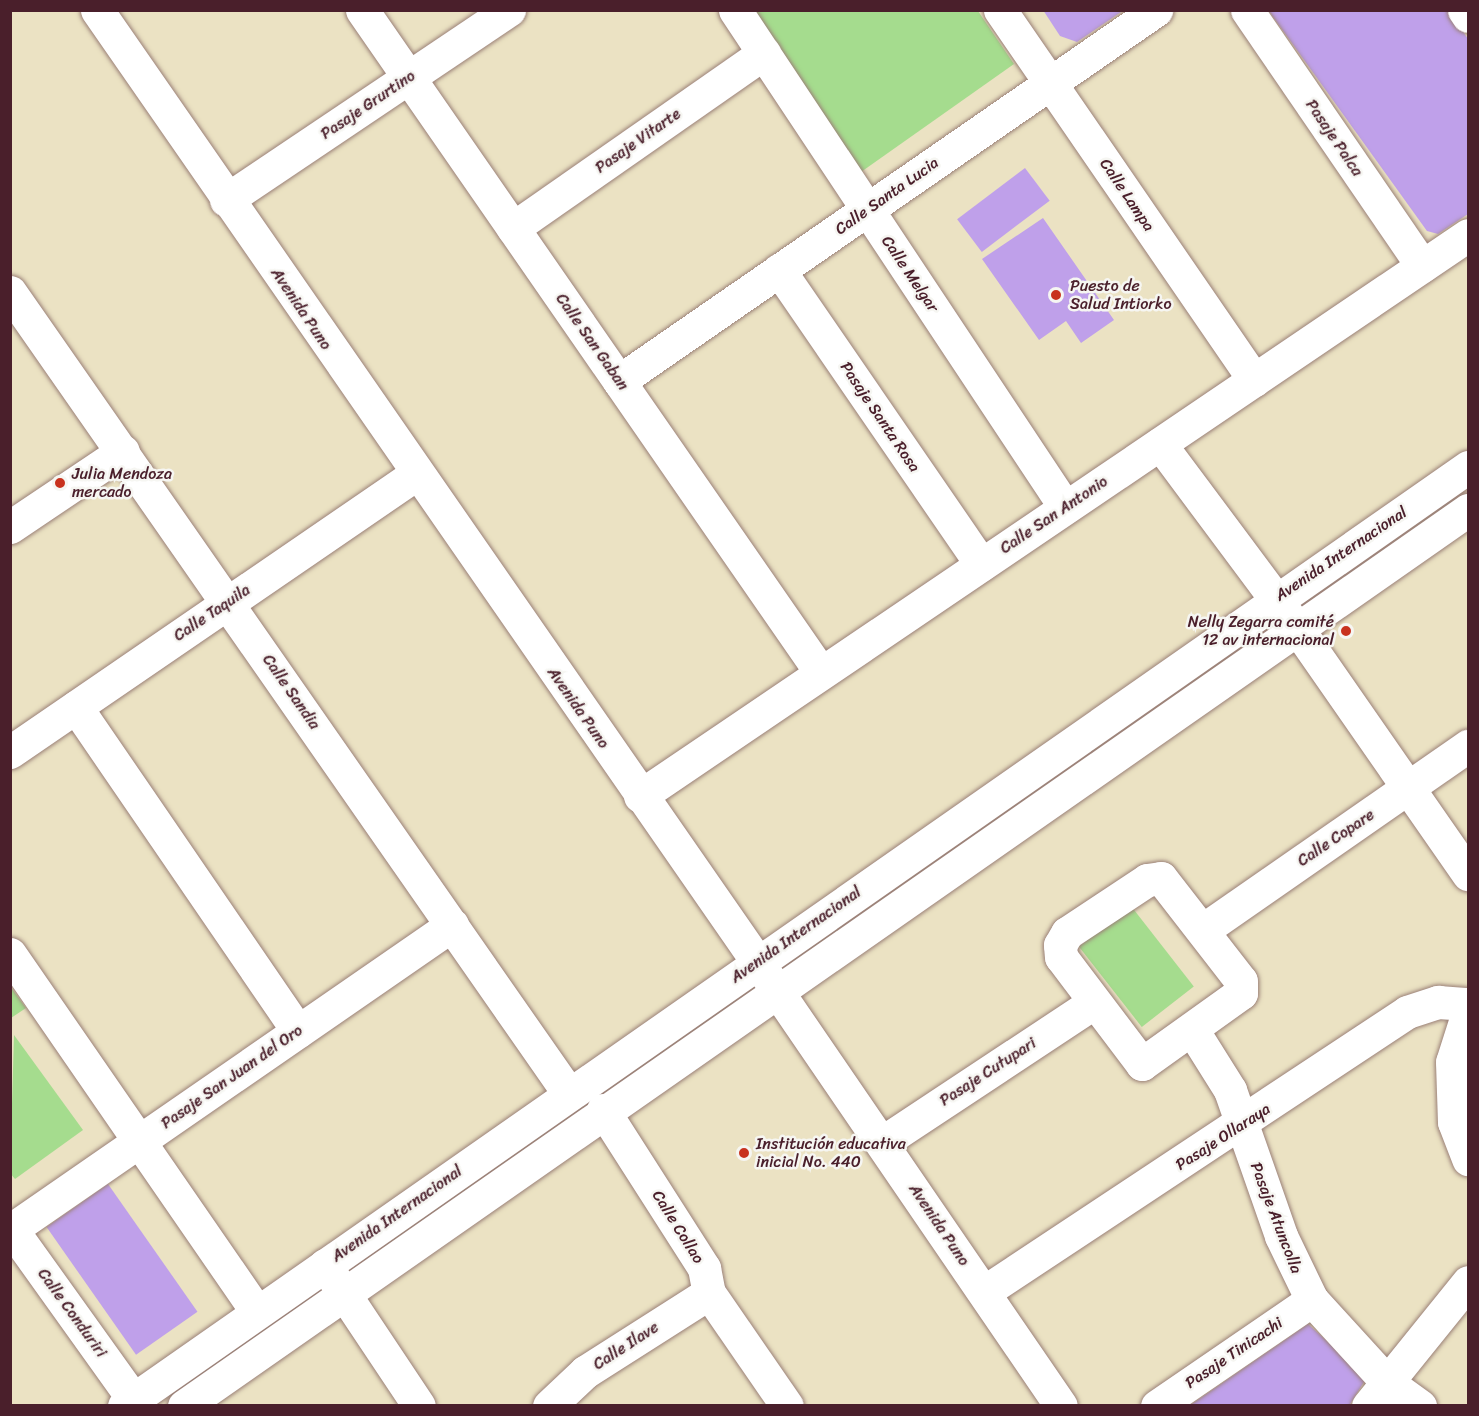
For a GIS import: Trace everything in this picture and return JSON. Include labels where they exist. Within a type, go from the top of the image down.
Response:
[{"type":"street","name":"Avenida Puno","points":[[97,10],[414,475],[883,1142],[1060,1406]]},
{"type":"street","name":"Calle San Gaban","points":[[362,10],[821,673]]},
{"type":"street","name":"Pasaje Grurtino","points":[[226,200],[509,10]]},
{"type":"street","name":"Calle Melgar","points":[[735,10],[1065,507]]},
{"type":"street","name":"Calle Lampa","points":[[1000,10],[1254,380]]},
{"type":"street","name":"Calle Santa Lucia","points":[[619,381],[1156,10]]},
{"type":"street","name":"Pasaje Palca","points":[[1247,10],[1422,266]]},
{"type":"street","points":[[1464,10],[1468,16]]},
{"type":"street","name":"Pasaje Vitarte","points":[[513,228],[764,53]]},
{"type":"street","name":"Calle San Antonio","points":[[640,796],[1468,235]]},
{"type":"street","name":"Pasaje Santa Rosa","points":[[779,270],[981,564]]},
{"type":"street","name":"Calle Sandia","points":[[12,297],[229,602],[569,1094]]},
{"type":"street","points":[[1160,444],[1298,628],[1468,874]]},
{"type":"street","points":[[10,527],[123,452]]},
{"type":"street","name":"Avenida Internacional","points":[[184,1406],[603,1110],[766,975],[1276,599],[1468,467]]},
{"type":"street","name":"Calle Taquila","points":[[10,752],[414,475]]},
{"type":"street","name":"Avenida Internacional","points":[[128,1402],[569,1094],[766,975],[1298,628],[1468,510]]},
{"type":"street","points":[[76,707],[298,1031]]},
{"type":"street","name":"Calle Copare","points":[[1203,930],[1468,746]]},
{"type":"street","points":[[1161,878],[1241,981],[1241,993],[1193,1031],[1142,1064],[1094,1003],[1061,957],[1067,933],[1147,880],[1161,878]]},
{"type":"street","name":"Pasaje San Juan del Oro","points":[[11,1228],[452,925]]},
{"type":"street","points":[[10,954],[141,1140],[257,1312]]},
{"type":"street","name":"Pasaje Ollaraya","points":[[984,1292],[1242,1125],[1407,1012],[1438,1002],[1468,1004]]},
{"type":"street","name":"Pasaje Cutupari","points":[[883,1142],[1094,1003]]},
{"type":"street","points":[[1468,1012],[1452,1062],[1454,1122],[1468,1159]]},
{"type":"street","name":"Pasaje Atuncolla","points":[[1193,1031],[1230,1090],[1296,1273],[1312,1300],[1377,1394],[1420,1406]]},
{"type":"street","name":"Calle Collao","points":[[603,1110],[704,1268],[708,1293],[787,1406]]},
{"type":"street","name":"Calle Conduriri","points":[[11,1228],[128,1402]]},
{"type":"street","points":[[324,1265],[418,1406]]},
{"type":"street","points":[[1377,1394],[1468,1282]]},
{"type":"street","name":"Calle Ilave","points":[[549,1406],[585,1372],[708,1293]]},
{"type":"street","name":"Pasaje Tinicachi","points":[[1157,1406],[1312,1300]]},
{"type":"green space","points":[[752,11],[978,11],[1014,64],[861,172]]},
{"type":"green space","points":[[1131,906],[1194,986],[1142,1027],[1079,947]]},
{"type":"green space","points":[[10,986],[26,1008],[11,1018],[10,1018]]},
{"type":"green space","points":[[14,1035],[83,1130],[15,1179],[10,1173]]},
{"type":"building","points":[[1043,10],[1124,10],[1077,42],[1060,36]]},
{"type":"building","points":[[1268,10],[1449,10],[1468,39],[1468,214],[1438,234],[1427,231]]},
{"type":"building","points":[[1025,168],[1050,201],[982,252],[957,219]]},
{"type":"building","points":[[1043,218],[1114,320],[1081,343],[1066,321],[1039,340],[982,259]]},
{"type":"building","points":[[108,1184],[197,1312],[136,1355],[47,1227]]},
{"type":"building","points":[[1308,1324],[1367,1377],[1349,1406],[1189,1406]]},
{"type":"place","name":"Puesto de Salud Intiorko","points":[[1056,295]]},
{"type":"place","name":"Julia Mendoza mercado","points":[[60,483]]},
{"type":"place","name":"Nelly Zegarra comité 12 av internacional","points":[[1346,631]]},
{"type":"place","name":"Institución educativa inicial No. 440","points":[[744,1153]]}]
